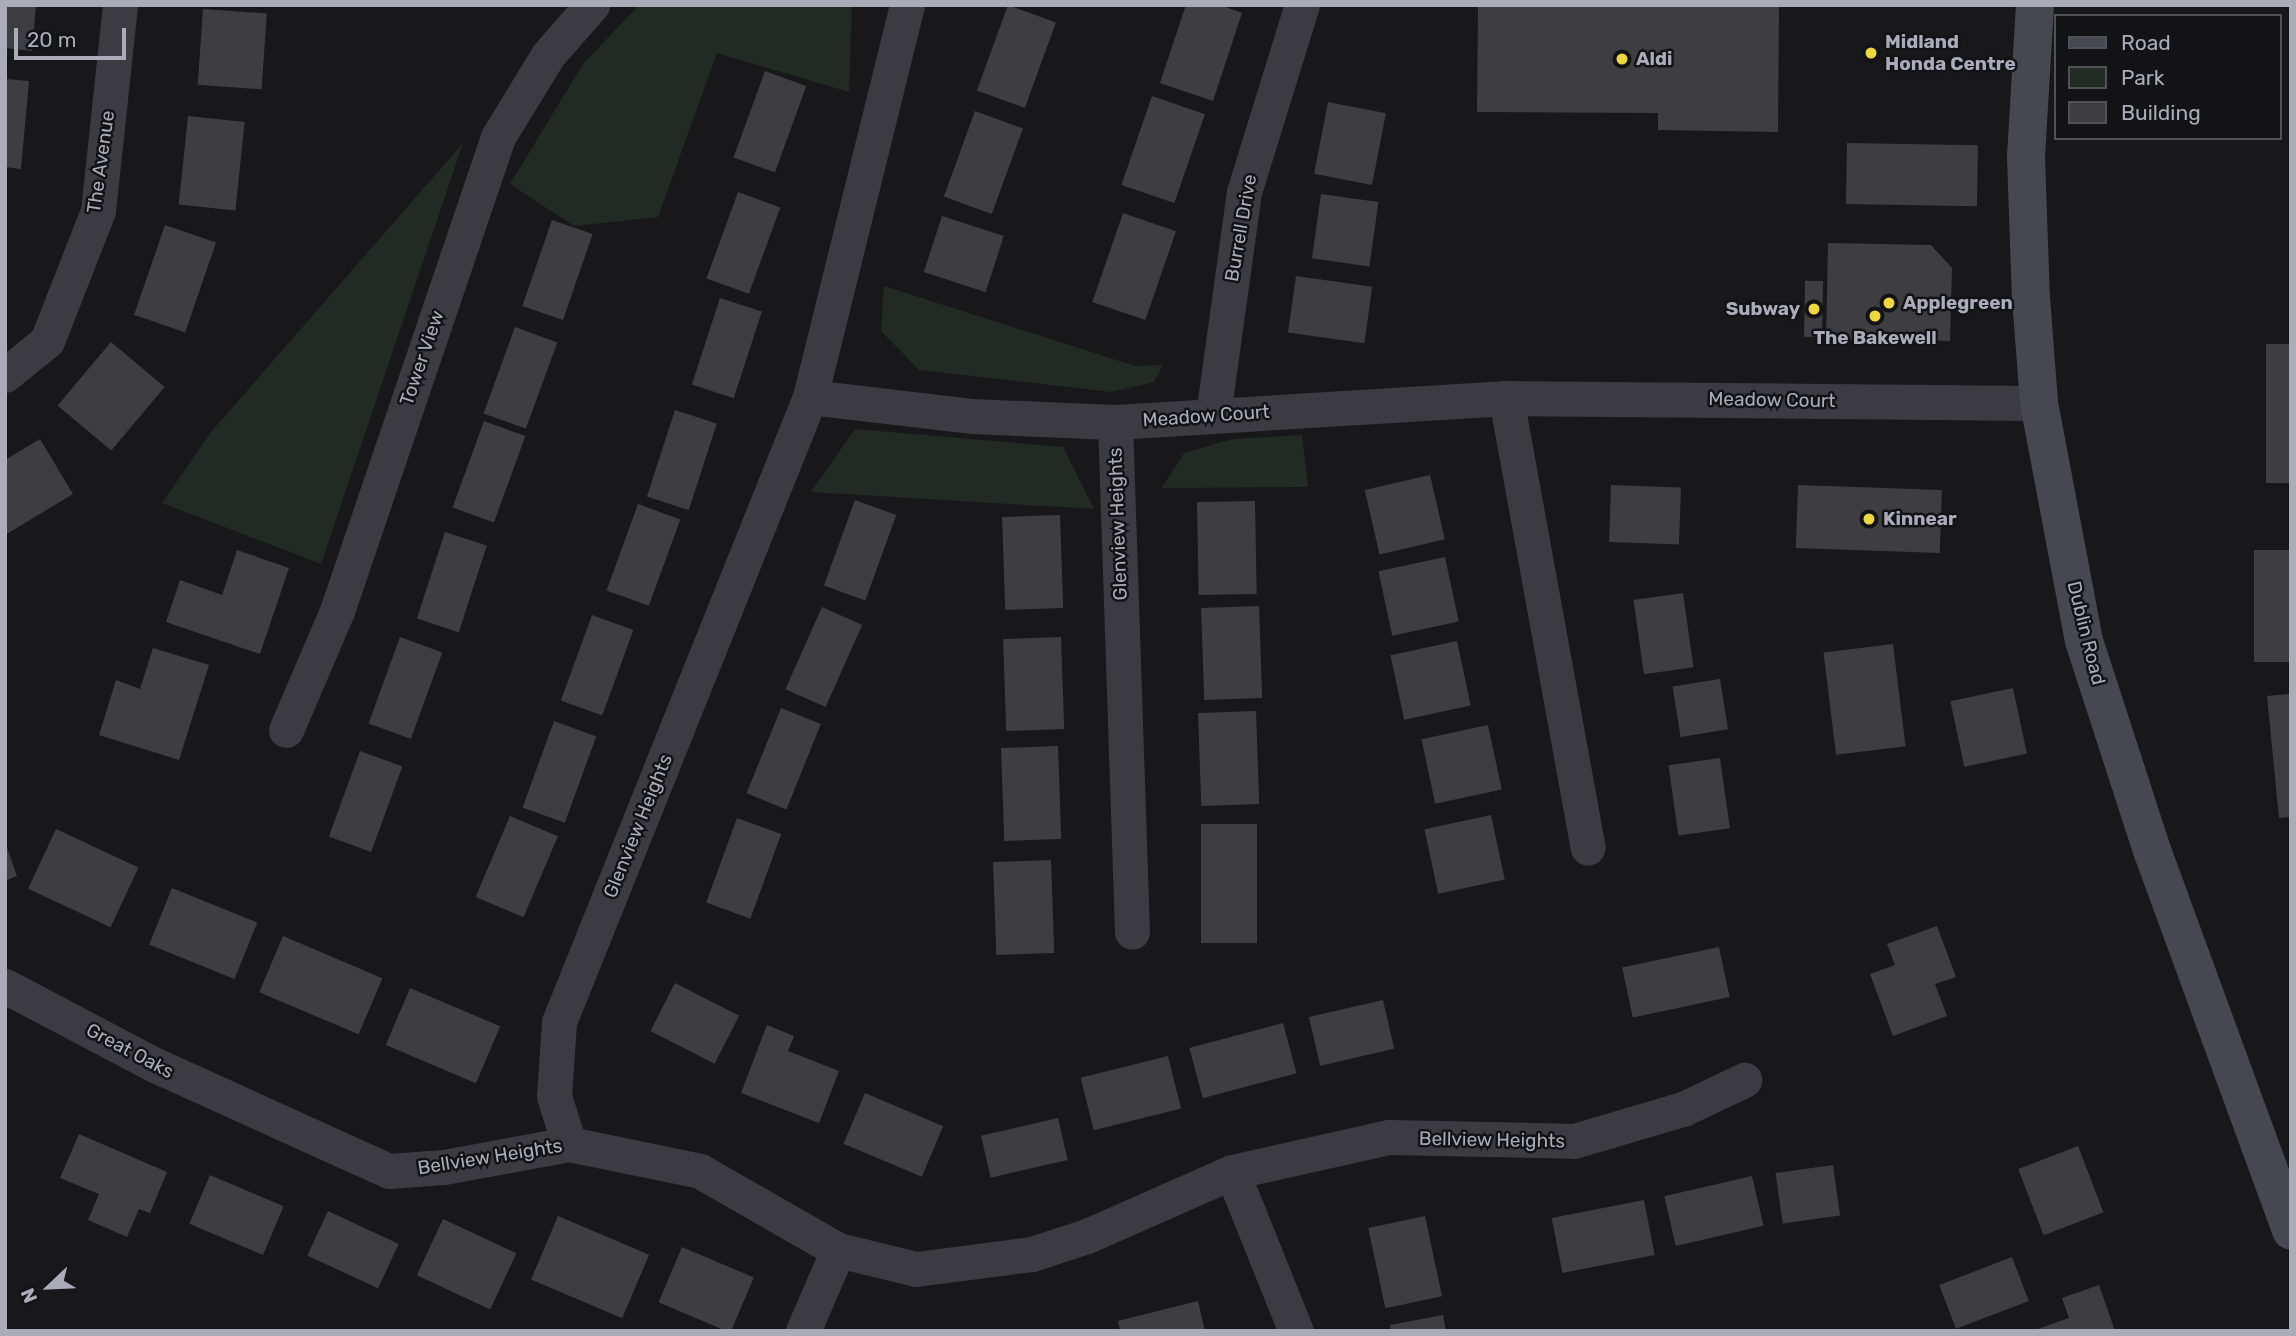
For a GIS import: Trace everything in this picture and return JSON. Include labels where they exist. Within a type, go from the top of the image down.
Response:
[{"type":"main road","name":"Dublin Road","points":[[2035,5],[2026,157],[2039,403],[2084,641],[2153,853],[2291,1231]]},
{"type":"street","name":"The Avenue","points":[[5,376],[47,341],[97,211],[120,5]]},
{"type":"street","name":"Tower View","points":[[285,730],[337,611],[498,137],[548,55],[592,5]]},
{"type":"street","name":"Glenview Heights","points":[[569,1144],[554,1096],[559,1022],[810,397],[906,5]]},
{"type":"street","name":"Burrell Drive","points":[[1213,415],[1244,192],[1302,5]]},
{"type":"street","name":"Glenview Heights","points":[[810,397],[971,416],[1115,422],[1132,932]]},
{"type":"street","name":"Meadow Court","points":[[1115,422],[1506,398],[2039,403]]},
{"type":"street","points":[[1506,398],[1588,848]]},
{"type":"street","name":"Great Oaks","points":[[5,986],[256,1114]]},
{"type":"street","name":"Bellview Heights","points":[[256,1114],[389,1171],[569,1144],[700,1171],[838,1250],[916,1269],[1032,1254],[1087,1236],[1232,1172],[1389,1137],[1574,1141],[1683,1109],[1744,1080]]},
{"type":"street","points":[[1232,1172],[1296,1331]]},
{"type":"street","points":[[803,1331],[838,1250]]},
{"type":"green space","points":[[639,5],[852,5],[849,92],[717,53],[658,217],[574,226],[510,184],[583,64]]},
{"type":"green space","points":[[463,143],[321,564],[162,503],[211,432]]},
{"type":"green space","points":[[884,286],[1135,366],[1163,365],[1154,382],[1111,392],[919,370],[881,331]]},
{"type":"green space","points":[[855,429],[1063,447],[1094,509],[811,492]]},
{"type":"green space","points":[[1302,435],[1308,487],[1162,488],[1184,453],[1233,439]]},
{"type":"building","points":[[5,5],[36,5],[32,51],[5,48]]},
{"type":"building","points":[[1008,5],[1056,22],[1025,108],[977,91]]},
{"type":"building","points":[[1186,5],[1220,5],[1242,13],[1213,101],[1160,83]]},
{"type":"building","name":"Aldi","points":[[1478,5],[1779,5],[1778,132],[1658,130],[1658,113],[1477,112]]},
{"type":"building","points":[[203,9],[267,13],[262,89],[198,85]]},
{"type":"building","points":[[765,71],[806,86],[775,173],[734,157]]},
{"type":"building","points":[[5,79],[29,81],[21,169],[5,167]]},
{"type":"building","points":[[1152,96],[1205,114],[1174,203],[1121,185]]},
{"type":"building","points":[[1328,102],[1386,113],[1372,185],[1314,174]]},
{"type":"building","points":[[975,111],[1023,128],[992,214],[944,197]]},
{"type":"building","points":[[188,116],[245,122],[235,210],[179,205]]},
{"type":"building","points":[[1847,143],[1978,145],[1977,206],[1846,204]]},
{"type":"building","points":[[738,192],[780,207],[749,294],[707,278]]},
{"type":"building","points":[[1321,194],[1378,202],[1369,266],[1312,258]]},
{"type":"building","points":[[1123,213],[1176,231],[1145,320],[1092,302]]},
{"type":"building","points":[[942,216],[1004,236],[986,292],[924,272]]},
{"type":"building","points":[[552,220],[593,234],[563,320],[522,306]]},
{"type":"building","points":[[165,225],[216,243],[185,332],[134,315]]},
{"type":"building","name":"Applegreen","points":[[1828,243],[1931,245],[1952,268],[1950,341],[1826,339]]},
{"type":"building","points":[[1296,276],[1372,287],[1364,343],[1288,332]]},
{"type":"building","name":"Subway","points":[[1805,281],[1823,281],[1822,337],[1804,337]]},
{"type":"building","points":[[720,298],[762,312],[734,398],[692,385]]},
{"type":"building","points":[[515,327],[557,342],[526,429],[484,413]]},
{"type":"building","points":[[111,342],[165,387],[111,451],[58,406]]},
{"type":"building","points":[[2266,344],[2291,344],[2291,483],[2266,483]]},
{"type":"building","points":[[675,410],[717,424],[689,510],[647,497]]},
{"type":"building","points":[[484,421],[525,436],[494,523],[453,507]]},
{"type":"building","points":[[40,439],[73,494],[5,535],[5,460]]},
{"type":"building","points":[[1430,475],[1445,539],[1380,554],[1365,490]]},
{"type":"building","points":[[1611,485],[1681,487],[1679,544],[1609,542]]},
{"type":"building","name":"Kinnear","points":[[1798,485],[1942,490],[1940,553],[1796,548]]},
{"type":"building","points":[[855,500],[896,515],[865,601],[824,586]]},
{"type":"building","points":[[1255,501],[1257,594],[1199,595],[1197,502]]},
{"type":"building","points":[[638,504],[680,519],[649,606],[607,590]]},
{"type":"building","points":[[1060,515],[1063,608],[1005,610],[1002,517]]},
{"type":"building","points":[[445,532],[487,546],[459,632],[417,619]]},
{"type":"building","points":[[237,550],[289,568],[260,654],[166,622],[180,580],[222,595]]},
{"type":"building","points":[[2254,550],[2291,550],[2291,662],[2254,662]]},
{"type":"building","points":[[1445,557],[1459,622],[1392,636],[1378,571]]},
{"type":"building","points":[[1683,593],[1693,667],[1644,674],[1633,600]]},
{"type":"building","points":[[1259,606],[1262,698],[1204,700],[1201,608]]},
{"type":"building","points":[[822,607],[862,625],[826,707],[785,689]]},
{"type":"building","points":[[592,615],[633,630],[602,716],[561,701]]},
{"type":"building","points":[[400,637],[442,652],[411,739],[369,723]]},
{"type":"building","points":[[1061,637],[1064,729],[1006,731],[1003,639]]},
{"type":"building","points":[[1457,641],[1471,706],[1404,720],[1390,655]]},
{"type":"building","points":[[1893,644],[1906,746],[1836,755],[1824,653]]},
{"type":"building","points":[[153,648],[209,665],[179,760],[99,735],[116,680],[140,689]]},
{"type":"building","points":[[1720,679],[1728,729],[1681,737],[1673,687]]},
{"type":"building","points":[[2013,688],[2027,754],[1964,767],[1950,701]]},
{"type":"building","points":[[2291,694],[2291,817],[2279,818],[2267,696]]},
{"type":"building","points":[[781,708],[821,724],[786,809],[747,793]]},
{"type":"building","points":[[1256,711],[1259,804],[1201,806],[1198,713]]},
{"type":"building","points":[[554,721],[596,736],[565,823],[523,807]]},
{"type":"building","points":[[1488,725],[1502,790],[1435,804],[1421,739]]},
{"type":"building","points":[[1058,746],[1061,839],[1004,841],[1001,748]]},
{"type":"building","points":[[360,751],[402,766],[371,852],[329,837]]},
{"type":"building","points":[[1720,758],[1730,828],[1678,836],[1669,765]]},
{"type":"building","points":[[1491,815],[1505,880],[1438,894],[1424,829]]},
{"type":"building","points":[[510,816],[558,836],[523,917],[476,897]]},
{"type":"building","points":[[737,818],[781,834],[750,919],[706,903]]},
{"type":"building","points":[[1201,824],[1257,824],[1257,943],[1201,943]]},
{"type":"building","points":[[56,829],[138,867],[111,927],[28,889]]},
{"type":"building","points":[[5,842],[17,876],[5,881]]},
{"type":"building","points":[[1051,860],[1054,953],[996,955],[993,862]]},
{"type":"building","points":[[172,888],[257,922],[234,979],[149,945]]},
{"type":"building","points":[[1937,926],[1956,977],[1935,984],[1947,1016],[1893,1036],[1870,974],[1895,965],[1887,944]]},
{"type":"building","points":[[283,936],[382,978],[359,1034],[259,992]]},
{"type":"building","points":[[1719,947],[1730,997],[1633,1017],[1622,968]]},
{"type":"building","points":[[675,983],[739,1016],[715,1064],[650,1031]]},
{"type":"building","points":[[410,988],[500,1026],[476,1083],[386,1045]]},
{"type":"building","points":[[1383,1000],[1394,1049],[1320,1066],[1309,1017]]},
{"type":"building","points":[[1283,1023],[1296,1073],[1203,1098],[1189,1048]]},
{"type":"building","points":[[767,1025],[794,1036],[788,1051],[839,1071],[819,1123],[741,1093]]},
{"type":"building","points":[[1168,1056],[1181,1108],[1094,1130],[1081,1078]]},
{"type":"building","points":[[865,1093],[943,1126],[922,1177],[844,1144]]},
{"type":"building","points":[[1058,1118],[1068,1160],[991,1178],[981,1136]]},
{"type":"building","points":[[79,1134],[167,1172],[150,1213],[139,1209],[127,1237],[88,1220],[99,1194],[60,1178]]},
{"type":"building","points":[[2078,1146],[2103,1212],[2044,1235],[2018,1169]]},
{"type":"building","points":[[1833,1165],[1840,1216],[1783,1224],[1776,1173]]},
{"type":"building","points":[[210,1175],[284,1206],[263,1255],[189,1224]]},
{"type":"building","points":[[1752,1176],[1763,1226],[1676,1246],[1664,1196]]},
{"type":"building","points":[[1644,1200],[1655,1255],[1562,1273],[1552,1218]]},
{"type":"building","points":[[328,1211],[399,1244],[378,1288],[307,1255]]},
{"type":"building","points":[[558,1216],[649,1255],[622,1318],[531,1280]]},
{"type":"building","points":[[1425,1216],[1442,1296],[1385,1308],[1368,1228]]},
{"type":"building","points":[[443,1219],[516,1253],[490,1309],[417,1275]]},
{"type":"building","points":[[682,1247],[754,1277],[731,1331],[659,1302]]},
{"type":"building","points":[[2012,1257],[2029,1301],[1956,1329],[1939,1285]]},
{"type":"building","points":[[2099,1285],[2115,1331],[2032,1331],[2069,1318],[2062,1298]]},
{"type":"building","points":[[1198,1301],[1205,1331],[1120,1331],[1118,1321]]},
{"type":"building","points":[[1443,1315],[1446,1331],[1391,1331],[1390,1325]]},
{"type":"place","name":"Midland Honda Centre","points":[[1871,53]]},
{"type":"place","name":"Aldi","points":[[1622,59]]},
{"type":"place","name":"Applegreen","points":[[1889,303]]},
{"type":"place","name":"Subway","points":[[1814,309]]},
{"type":"place","name":"The Bakewell","points":[[1875,316]]},
{"type":"place","name":"Kinnear","points":[[1869,519]]}]
